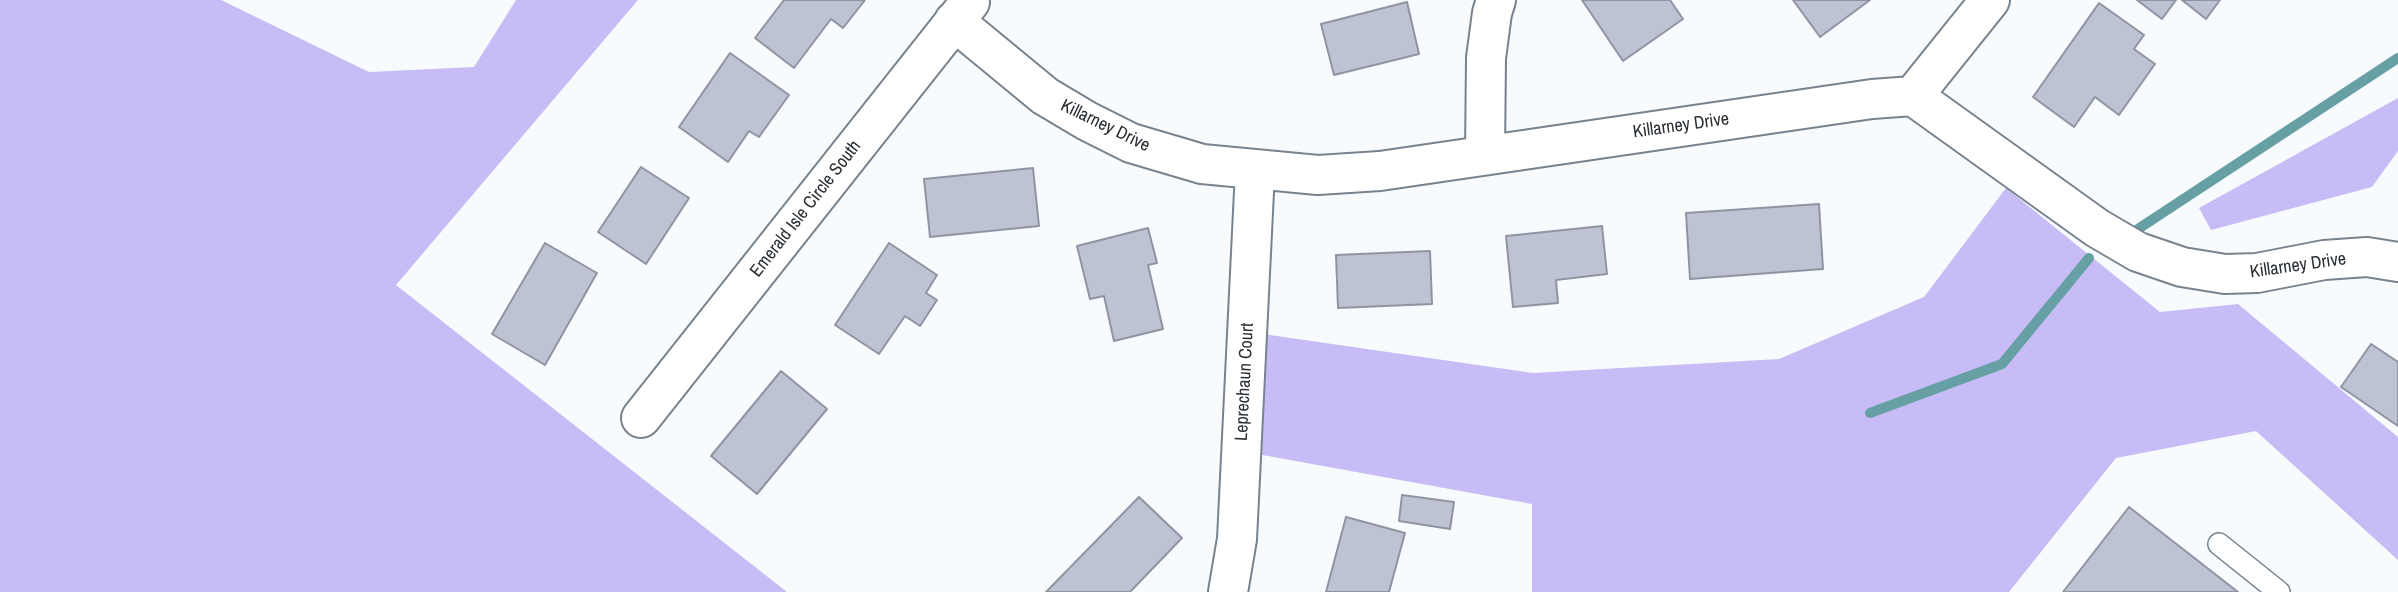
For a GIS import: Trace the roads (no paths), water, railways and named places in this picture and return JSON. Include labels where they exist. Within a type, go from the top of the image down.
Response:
[{"type":"street","points":[[1485,154],[1486,58],[1496,0]]},
{"type":"street","points":[[1913,96],[1990,0]]},
{"type":"street","name":"Killarney Drive","points":[[963,10],[1045,96],[1131,143],[1202,164],[1318,175],[1380,172],[1485,154],[1871,99],[1913,96],[2097,228],[2138,252],[2182,267],[2225,274],[2256,273],[2324,260],[2357,257],[2398,262]]},
{"type":"street","name":"Emerald Isle Circle South","points":[[641,418],[963,10]]},
{"type":"street","name":"Leprechaun Court","points":[[1228,592],[1237,540],[1255,171]]},
{"type":"lane","points":[[2219,544],[2279,592]]},
{"type":"waterway","points":[[2138,229],[2398,58]]},
{"type":"waterway","points":[[1870,413],[2002,364],[2089,258]]}]
